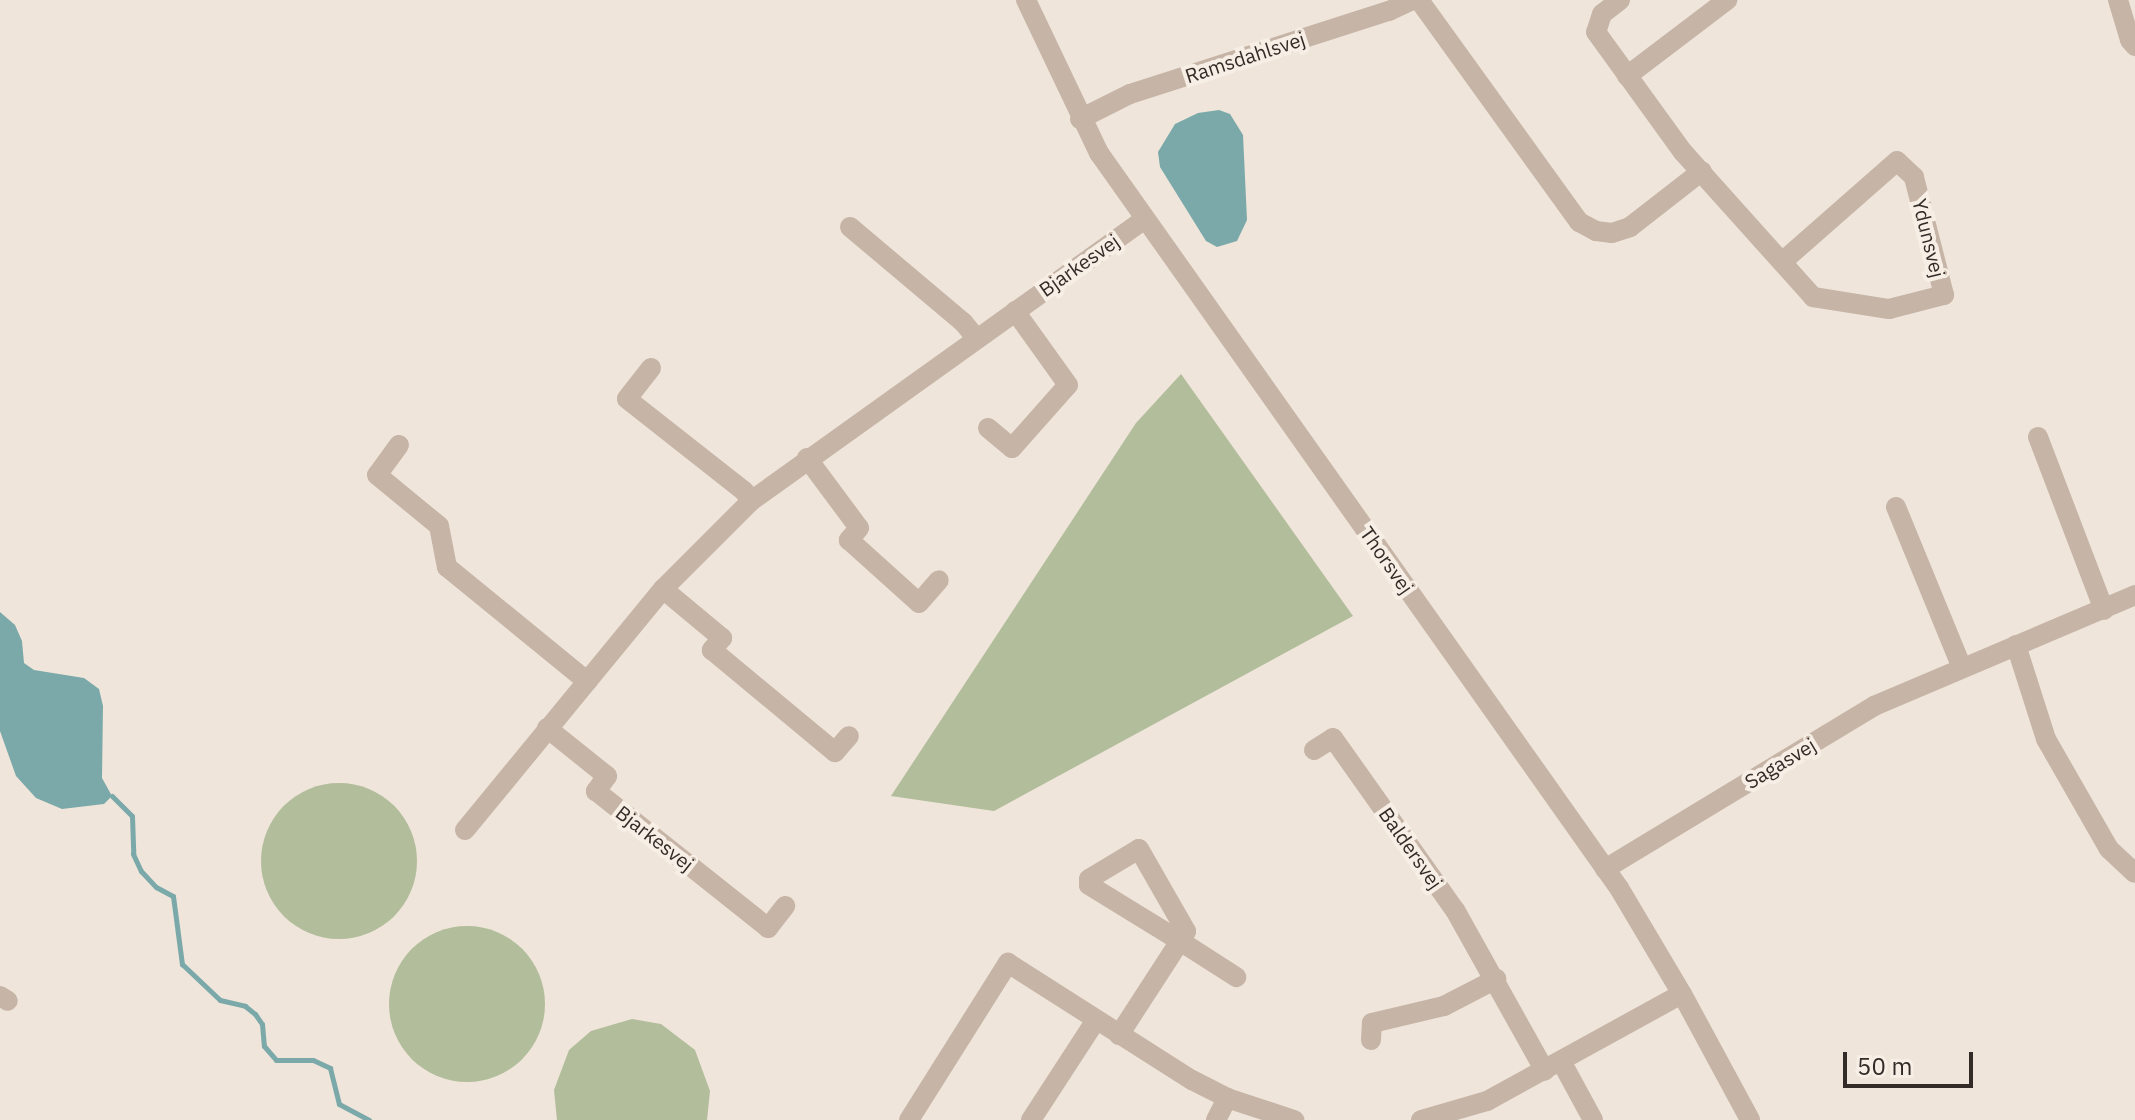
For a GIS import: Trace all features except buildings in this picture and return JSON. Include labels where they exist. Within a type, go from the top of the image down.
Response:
[{"type":"street","name":"Thorsvej","points":[[1026,0],[1080,119],[1143,220],[1605,869],[1682,994],[1750,1120]]},
{"type":"street","name":"Ramsdahlsvej","points":[[1080,119],[1130,94],[1387,6],[1416,0]]},
{"type":"street","points":[[1416,0],[1579,222],[1596,231],[1612,233],[1630,227],[1702,171]]},
{"type":"street","name":"Ydunsvej","points":[[1620,0],[1602,14],[1596,32],[1683,152],[1813,297],[1889,309],[1944,295],[1914,177],[1897,161],[1782,262]]},
{"type":"street","points":[[1627,76],[1727,0]]},
{"type":"street","points":[[2118,0],[2130,40],[2135,46]]},
{"type":"street","name":"Bjarkesvej","points":[[465,830],[663,589],[751,501],[1143,220]]},
{"type":"street","points":[[850,227],[963,322],[976,338]]},
{"type":"street","points":[[988,428],[1012,448],[1068,385],[1015,311]]},
{"type":"street","points":[[651,368],[627,399],[751,501]]},
{"type":"street","points":[[2038,437],[2104,610]]},
{"type":"street","points":[[399,445],[377,475],[439,526],[447,567],[587,681]]},
{"type":"street","points":[[807,458],[859,528],[849,540],[919,603],[939,580]]},
{"type":"street","points":[[1896,507],[1962,668]]},
{"type":"street","points":[[663,589],[722,638],[712,650],[835,752],[849,736]]},
{"type":"street","name":"Sagasvej","points":[[1605,869],[1874,706],[2135,595]]},
{"type":"street","points":[[2016,645],[2046,739],[2109,849],[2135,873]]},
{"type":"street","name":"Bjarkesvej","points":[[547,728],[607,776],[596,791],[768,928],[785,906]]},
{"type":"street","name":"Baldersvej","points":[[1314,750],[1333,738],[1455,910],[1553,1066],[1593,1120]]},
{"type":"street","points":[[1119,1035],[1180,941],[1186,931],[1139,849],[1089,879],[1089,885],[1180,941],[1236,977]]},
{"type":"street","points":[[909,1120],[1008,963],[1119,1035],[1227,1098],[1294,1120]]},
{"type":"street","points":[[1371,1040],[1372,1023],[1444,1006],[1496,979]]},
{"type":"street","points":[[1421,1120],[1487,1101],[1682,994]]},
{"type":"street","points":[[1031,1120],[1096,1020]]},
{"type":"street","points":[[1216,1120],[1227,1098]]},
{"type":"green space","points":[[1181,374],[1353,616],[994,811],[891,796],[1136,423]]},
{"type":"green space","points":[[339,783],[369,789],[394,806],[411,831],[417,861],[411,891],[394,916],[369,933],[339,939],[309,933],[284,916],[267,891],[261,861],[267,831],[284,806],[309,789]]},
{"type":"green space","points":[[467,926],[497,932],[522,949],[539,974],[545,1004],[539,1034],[522,1059],[497,1076],[467,1082],[437,1076],[412,1059],[395,1034],[389,1004],[395,974],[412,949],[437,932]]},
{"type":"green space","points":[[632,1019],[661,1024],[695,1050],[710,1091],[707,1120],[557,1120],[554,1090],[569,1050],[591,1031]]},
{"type":"water","points":[[1219,110],[1230,114],[1243,135],[1247,220],[1237,241],[1217,247],[1206,241],[1160,167],[1158,152],[1175,124],[1198,113]]},
{"type":"water","points":[[0,612],[15,625],[22,641],[24,663],[34,670],[84,678],[99,689],[103,706],[102,778],[112,796],[104,804],[62,809],[36,798],[16,776],[0,731]]},
{"type":"waterway","points":[[112,796],[132,816],[133,854],[141,871],[156,887],[173,896],[182,964],[220,1000],[245,1006],[255,1014],[262,1024],[264,1046],[276,1060],[313,1060],[330,1068],[339,1104],[369,1120]]}]
